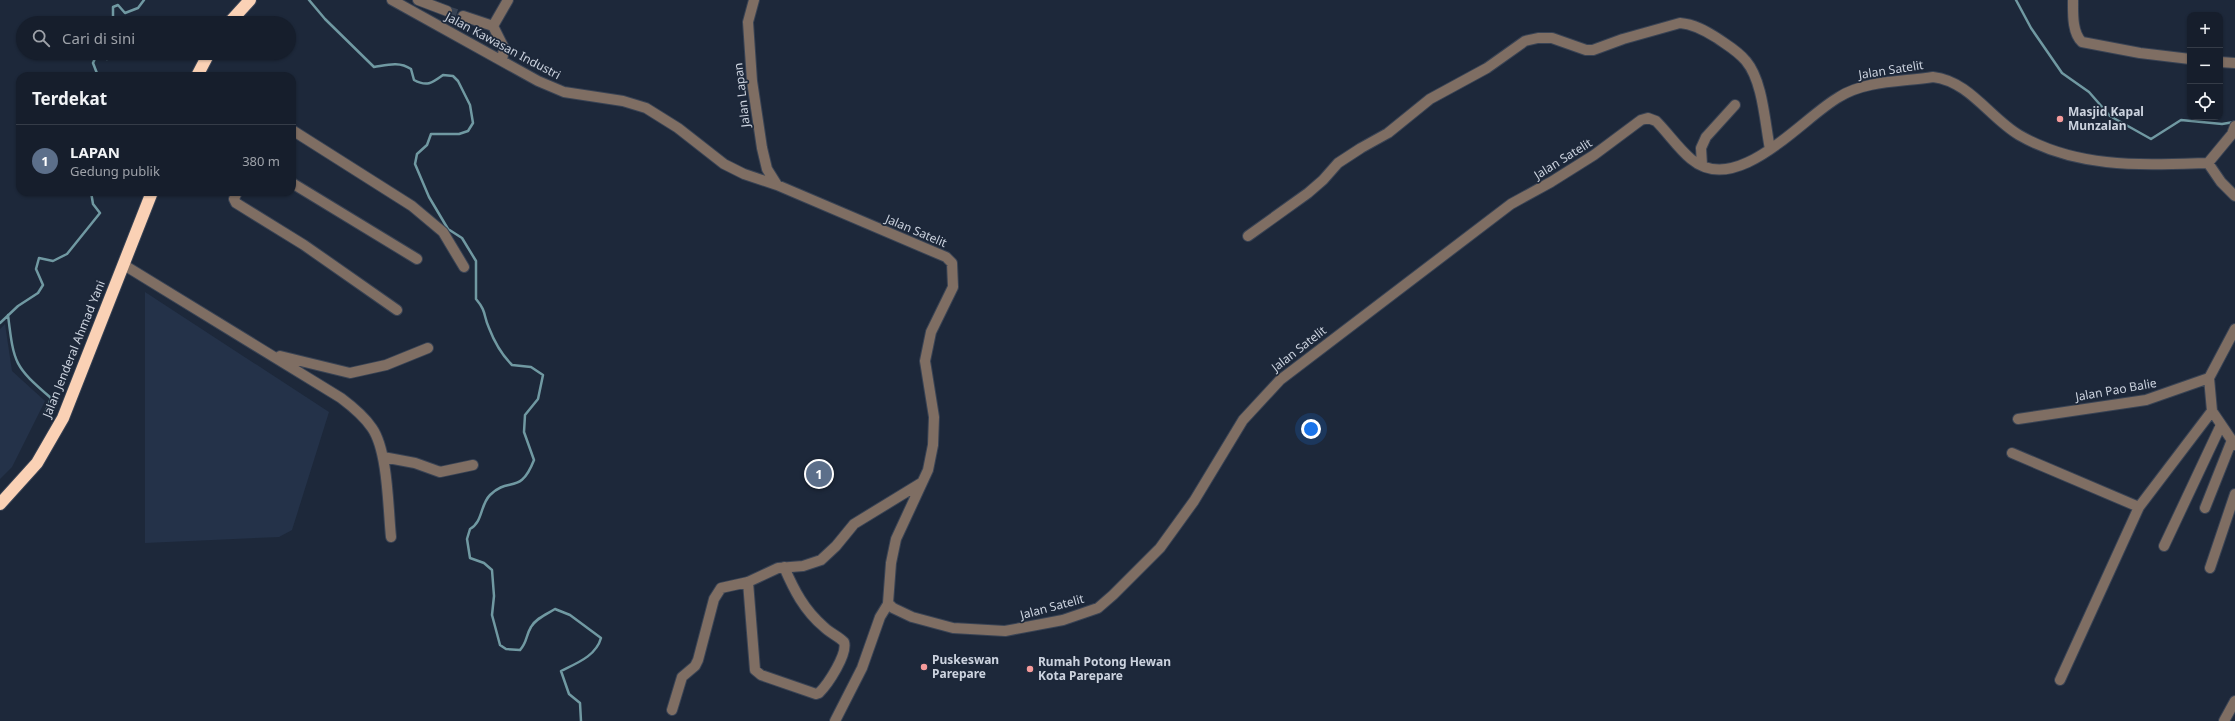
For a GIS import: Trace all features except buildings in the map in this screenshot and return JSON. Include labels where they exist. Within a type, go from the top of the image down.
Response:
[{"type":"highway","points":[[235,16],[250,0]]},
{"type":"highway","points":[[199,72],[205,60]]},
{"type":"highway","name":"Jalan Jenderal Ahmad Yani","points":[[0,504],[37,463],[63,418],[150,196]]},
{"type":"street","name":"Jalan Kawasan Industri","points":[[392,0],[538,81],[564,92],[623,101],[646,108],[678,128],[724,164],[744,174],[777,185]]},
{"type":"street","points":[[493,26],[508,0]]},
{"type":"street","name":"Jalan Lapan","points":[[754,0],[748,22],[752,82],[762,148],[767,169],[777,185]]},
{"type":"street","points":[[2073,0],[2073,17],[2078,38],[2082,42],[2140,53],[2187,59]]},
{"type":"street","points":[[422,1],[447,11]]},
{"type":"street","points":[[463,16],[493,26],[504,48],[502,61]]},
{"type":"street","points":[[1248,236],[1308,193],[1323,180],[1338,163],[1388,133],[1430,99],[1487,68],[1514,48],[1538,38],[1552,38],[1586,50],[1593,50],[1623,39],[1680,23],[1702,29],[1736,51],[1751,67],[1759,93],[1770,149]]},
{"type":"street","points":[[2223,62],[2235,63]]},
{"type":"street","name":"Jalan Satelit","points":[[777,185],[946,257],[952,263],[953,287],[932,332],[926,353],[926,374],[934,416],[933,445],[928,470],[896,539],[888,585],[888,604],[912,617],[953,628],[998,630],[1042,625],[1063,620],[1098,608],[1160,548],[1194,501],[1243,420],[1280,380],[1511,204],[1552,182],[1594,155],[1634,125],[1648,118],[1656,121],[1691,159],[1702,165],[1715,169],[1733,168],[1770,149],[1790,136],[1819,110],[1854,89],[1933,77],[1945,78],[1954,82],[2007,127],[2032,141],[2061,154],[2078,158],[2126,164],[2208,163]]},
{"type":"street","points":[[1702,165],[1701,148],[1706,136],[1735,106]]},
{"type":"street","points":[[2233,130],[2208,163],[2221,182],[2235,196]]},
{"type":"street","points":[[296,133],[412,206],[443,232],[464,267]]},
{"type":"street","points":[[296,186],[417,259]]},
{"type":"street","points":[[235,196],[234,199],[236,203],[304,245],[397,310]]},
{"type":"street","points":[[124,265],[272,354],[341,398],[358,411],[378,438],[383,457],[391,537]]},
{"type":"street","points":[[2205,508],[2233,443],[2212,411],[2209,378],[2235,329]]},
{"type":"street","points":[[272,354],[350,373],[386,365],[428,348]]},
{"type":"street","name":"Jalan Pao Balie","points":[[2018,419],[2146,400],[2209,378]]},
{"type":"street","points":[[2060,680],[2139,507],[2212,411]]},
{"type":"street","points":[[2164,546],[2221,425]]},
{"type":"street","points":[[2012,453],[2139,507]]},
{"type":"street","points":[[383,457],[415,463],[440,472],[473,465]]},
{"type":"street","points":[[672,710],[682,677],[695,666],[698,660],[715,595],[721,588],[748,582],[784,567],[803,566],[821,560],[836,546],[854,524],[921,483]]},
{"type":"street","points":[[2210,568],[2235,494]]},
{"type":"street","points":[[748,582],[755,670],[761,675],[816,694],[819,693],[844,654],[844,642],[825,628],[807,611],[794,589],[784,567]]},
{"type":"street","points":[[835,721],[862,668],[880,617],[888,604]]},
{"type":"street","points":[[2224,721],[2235,701]]},
{"type":"shaded area","points":[[145,292],[329,412],[292,530],[279,537],[145,543]]},
{"type":"shaded area","points":[[5,324],[12,371],[45,401],[12,467],[0,479],[0,329]]},
{"type":"waterway","points":[[113,16],[113,7],[118,5],[125,13],[138,8],[144,0]]},
{"type":"waterway","points":[[309,0],[325,19],[374,67],[393,64],[402,65],[411,69],[414,80],[426,84],[443,75],[453,76],[458,81],[470,105],[473,123],[468,131],[459,134],[431,134],[427,145],[417,154],[415,164],[429,197],[448,229],[462,238],[476,261],[476,299],[483,310],[487,324],[499,348],[512,365],[531,367],[543,375],[538,399],[525,415],[524,432],[534,460],[524,478],[519,482],[497,490],[487,499],[477,522],[470,529],[467,539],[470,558],[484,563],[492,570],[494,596],[492,615],[500,645],[506,649],[520,650],[524,645],[529,630],[533,624],[555,609],[570,615],[601,638],[595,650],[579,662],[561,671],[569,694],[580,703],[581,721]]},
{"type":"waterway","points":[[2016,0],[2031,28],[2062,73],[2089,92],[2110,116],[2151,139],[2181,120],[2222,124],[2234,122]]},
{"type":"waterway","points":[[94,60],[93,63],[96,72]]},
{"type":"waterway","points":[[0,323],[18,306],[38,293],[43,285],[36,269],[39,258],[53,261],[67,254],[100,213],[93,204],[92,196]]},
{"type":"waterway","points":[[8,315],[14,354],[18,363],[23,371],[51,398],[46,411]]},
{"type":"tunnel","points":[[447,11],[463,16]]},
{"type":"place","name":"Masjid Kapal Munzalan","points":[[2060,119]]},
{"type":"place","name":"LAPAN","points":[[819,474]]},
{"type":"place","name":"Puskeswan Parepare","points":[[924,667]]},
{"type":"place","name":"Rumah Potong Hewan Kota Parepare","points":[[1030,669]]}]
